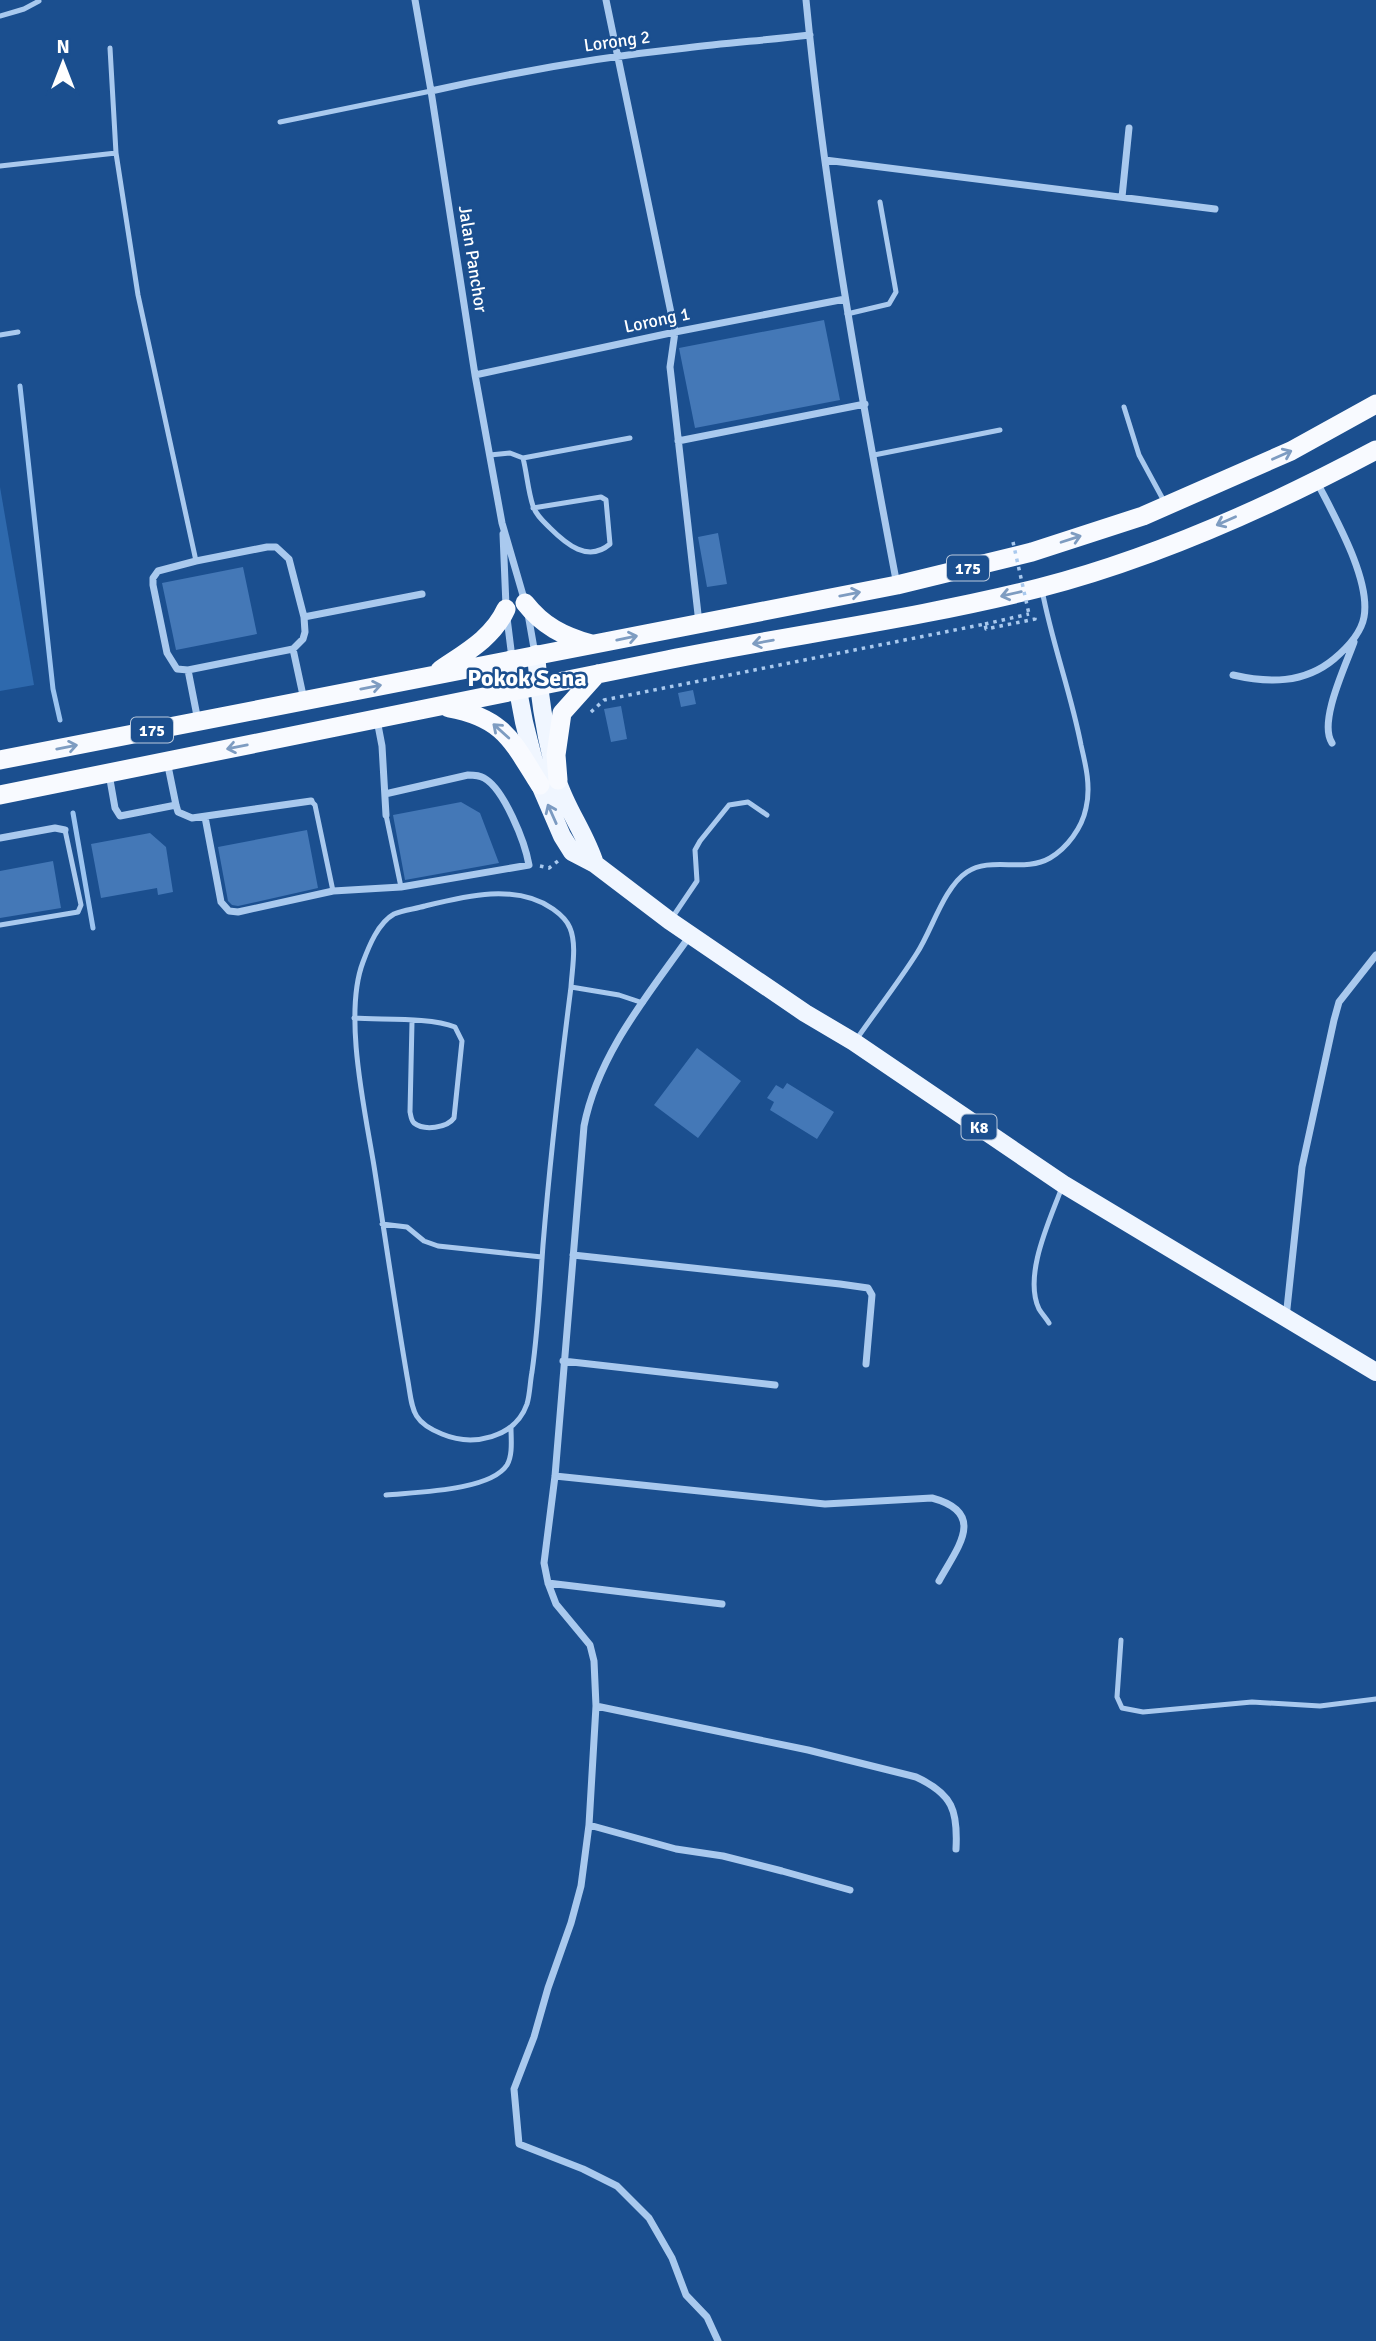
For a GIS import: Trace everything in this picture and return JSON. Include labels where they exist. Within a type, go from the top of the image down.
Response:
[{"type":"highway","name":"175","points":[[0,760],[897,585],[1032,552],[1167,506],[1292,451],[1376,404]]},
{"type":"highway","name":"175","points":[[0,794],[597,674],[904,617],[1041,587],[1151,554],[1317,481],[1376,450]]},
{"type":"highway","points":[[526,603],[550,628],[572,639],[594,645]]},
{"type":"highway","points":[[433,674],[483,639],[500,622],[506,609]]},
{"type":"highway","points":[[549,782],[562,713],[597,674]]},
{"type":"highway","points":[[441,706],[477,715],[506,733],[549,782]]},
{"type":"main road","points":[[536,654],[549,782],[588,841],[595,864]]},
{"type":"main road","points":[[512,659],[517,691],[549,782],[562,836],[572,852]]},
{"type":"main road","name":"K8","points":[[572,852],[595,864],[670,920],[805,1013],[854,1042],[1063,1184],[1376,1372]]},
{"type":"street","name":"Jalan Panchor","points":[[415,0],[475,376],[502,523]]},
{"type":"street","points":[[606,0],[675,332],[670,367],[699,624]]},
{"type":"street","points":[[806,0],[847,314],[897,585]]},
{"type":"street","name":"Lorong 2","points":[[431,91],[495,77],[617,57],[810,35]]},
{"type":"street","points":[[1122,197],[1129,128]]},
{"type":"street","points":[[825,160],[1215,209]]},
{"type":"street","name":"Lorong 1","points":[[475,376],[675,332],[845,299]]},
{"type":"street","points":[[678,440],[864,404]]},
{"type":"street","points":[[1317,481],[1358,569],[1364,598],[1364,617],[1329,714],[1327,737],[1332,743]]},
{"type":"street","points":[[502,523],[526,603],[536,654]]},
{"type":"street","points":[[502,523],[506,609],[512,659]]},
{"type":"street","points":[[276,547],[289,559],[304,617],[303,639],[293,649],[188,670],[177,668],[167,653],[153,578],[158,571],[196,561],[276,547]]},
{"type":"street","points":[[304,617],[422,594]]},
{"type":"street","points":[[1233,675],[1270,681],[1320,670],[1355,638]]},
{"type":"street","points":[[293,649],[304,700]]},
{"type":"street","points":[[188,670],[198,721]]},
{"type":"street","points":[[377,719],[382,746],[386,815]]},
{"type":"street","points":[[167,761],[178,812],[185,816],[205,817],[311,801]]},
{"type":"street","points":[[108,773],[115,808],[120,816],[176,805]]},
{"type":"street","points":[[205,817],[221,902],[229,911],[238,912],[333,891],[401,887],[528,865],[522,835],[487,779],[468,775],[385,794]]},
{"type":"street","points":[[0,838],[55,828],[65,830]]},
{"type":"street","points":[[691,933],[615,1045],[589,1102],[584,1126],[555,1476],[544,1563],[556,1604],[590,1645],[594,1661],[596,1706],[589,1825],[581,1886],[571,1923],[514,2089],[519,2144],[583,2169],[617,2186],[649,2218],[672,2258],[686,2295],[707,2317],[718,2341]]},
{"type":"street","points":[[1286,1318],[1302,1167],[1334,1020],[1339,1002],[1376,954]]},
{"type":"street","points":[[573,1255],[868,1289],[872,1295],[866,1364]]},
{"type":"street","points":[[563,1361],[775,1385]]},
{"type":"street","points":[[555,1476],[825,1504],[932,1498],[949,1502],[963,1518],[965,1533],[939,1581]]},
{"type":"street","points":[[548,1583],[722,1604]]},
{"type":"street","points":[[596,1706],[808,1750],[916,1777],[943,1793],[953,1806],[958,1824],[956,1850]]},
{"type":"street","points":[[589,1825],[676,1849],[747,1862],[850,1890]]},
{"type":"lane","points":[[0,16],[39,1]]},
{"type":"lane","points":[[110,48],[116,153],[138,295],[196,561]]},
{"type":"lane","points":[[280,122],[431,91]]},
{"type":"lane","points":[[0,166],[116,153]]},
{"type":"lane","points":[[847,314],[889,304],[897,292],[880,202]]},
{"type":"lane","points":[[0,335],[18,332]]},
{"type":"lane","points":[[1124,407],[1139,455],[1167,506]]},
{"type":"lane","points":[[874,455],[1000,430]]},
{"type":"lane","points":[[490,455],[510,453],[523,458],[631,438]]},
{"type":"lane","points":[[523,458],[533,508],[554,532],[578,550],[588,553],[603,550],[610,544],[606,500],[601,497],[533,508]]},
{"type":"lane","points":[[854,1042],[919,951],[955,883],[967,872],[982,865],[1015,866],[1049,859],[1068,844],[1081,825],[1087,807],[1088,778],[1078,728],[1041,587]]},
{"type":"lane","points":[[311,801],[315,806],[333,891]]},
{"type":"lane","points":[[670,920],[696,881],[695,850],[729,805],[748,802],[766,815]]},
{"type":"lane","points":[[386,815],[401,887]]},
{"type":"lane","points":[[0,925],[78,912],[81,905],[65,830]]},
{"type":"lane","points":[[516,894],[544,903],[561,915],[570,929],[571,986],[549,1161],[535,1354],[527,1404],[511,1427],[490,1438],[473,1441],[452,1438],[419,1422],[411,1397],[366,1123],[354,1018],[356,986],[362,963],[383,923],[395,914],[471,897],[516,894]]},
{"type":"lane","points":[[571,986],[620,995],[643,1003]]},
{"type":"lane","points":[[354,1018],[412,1021],[446,1023],[455,1027],[461,1041],[454,1118],[450,1124],[442,1127],[417,1125],[412,1121],[412,1021]]},
{"type":"lane","points":[[1049,1323],[1039,1308],[1035,1276],[1041,1244],[1063,1184]]},
{"type":"lane","points":[[382,1224],[407,1227],[424,1241],[438,1245],[542,1257]]},
{"type":"lane","points":[[386,1495],[475,1483],[498,1475],[509,1463],[511,1427]]},
{"type":"lane","points":[[1121,1640],[1117,1697],[1122,1708],[1143,1712],[1252,1703],[1320,1706],[1376,1699]]},
{"type":"path","points":[[587,715],[604,700],[1029,614],[1015,541],[1017,536],[1006,538]]},
{"type":"path","points":[[985,624],[986,629],[1035,619],[1034,614],[1046,611]]},
{"type":"path","points":[[528,865],[549,868],[572,852]]},
{"type":"shaded area","points":[[0,487],[34,685],[0,691]]},
{"type":"building","points":[[824,320],[840,400],[695,428],[679,348]]},
{"type":"building","points":[[718,533],[727,584],[707,587],[698,537]]},
{"type":"building","points":[[243,567],[257,634],[176,650],[162,583]]},
{"type":"building","points":[[693,690],[696,704],[681,707],[678,693]]},
{"type":"building","points":[[621,706],[627,739],[611,742],[604,709]]},
{"type":"building","points":[[461,802],[480,813],[499,863],[405,880],[393,815]]},
{"type":"building","points":[[307,830],[318,888],[238,906],[228,901],[218,847]]},
{"type":"building","points":[[150,833],[166,847],[173,892],[158,895],[157,888],[101,898],[91,844]]},
{"type":"building","points":[[53,861],[61,908],[0,918],[0,871]]},
{"type":"building","points":[[697,1048],[741,1081],[698,1138],[654,1105]]},
{"type":"building","points":[[787,1083],[834,1112],[817,1139],[770,1110],[774,1102],[767,1098],[776,1085],[783,1089]]},
{"type":"waterway","points":[[20,386],[53,689],[60,720]]},
{"type":"waterway","points":[[73,813],[93,928]]},
{"type":"district","name":"Pokok Sena","points":[[527,678]]}]
